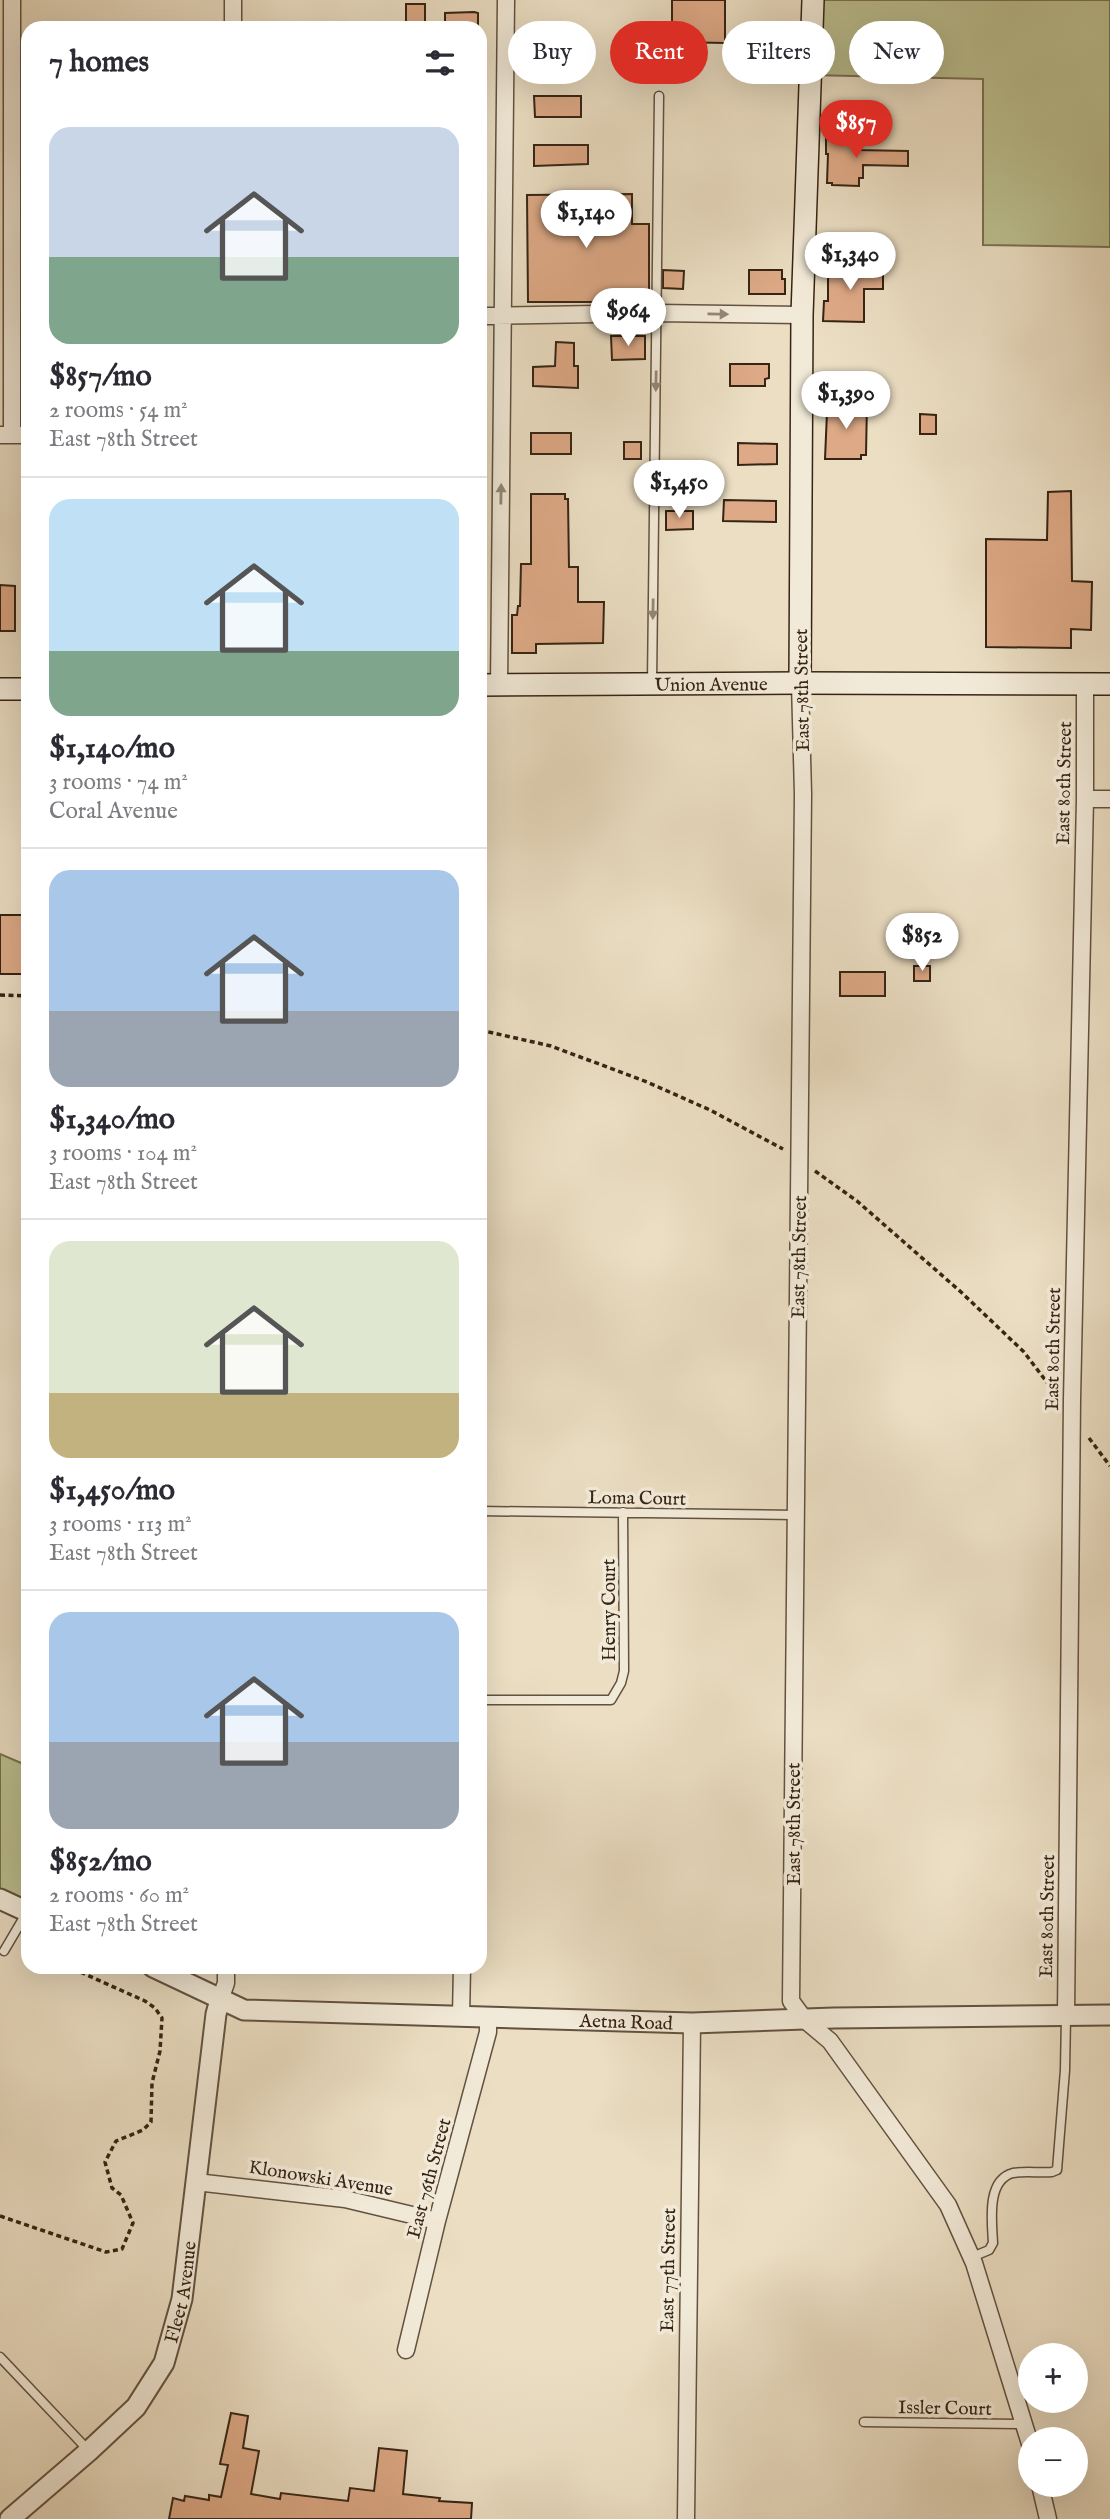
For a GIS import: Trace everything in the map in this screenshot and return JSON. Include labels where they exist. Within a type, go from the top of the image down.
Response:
[{"type":"main road","name":"East 78th Street","points":[[800,683],[802,315],[814,0]]},
{"type":"main road","name":"Union Avenue","points":[[489,685],[1110,684]]},
{"type":"main road","points":[[0,689],[21,689]]},
{"type":"street","points":[[12,0],[13,435]]},
{"type":"street","points":[[233,0],[233,21]]},
{"type":"street","points":[[489,685],[502,316],[506,0]]},
{"type":"street","points":[[487,316],[657,313],[802,315]]},
{"type":"street","name":"East 78th Street","points":[[800,683],[803,794],[792,2001],[806,2020],[830,2041],[948,2205],[971,2257],[1026,2427]]},
{"type":"street","name":"East 80th Street","points":[[1066,2016],[1072,1400],[1085,684]]},
{"type":"street","points":[[1085,799],[1110,799]]},
{"type":"street","points":[[0,1899],[21,1907]]},
{"type":"street","name":"Aetna Road","points":[[169,1974],[244,2010],[692,2023],[1110,2015]]},
{"type":"street","points":[[220,2000],[226,1974]]},
{"type":"street","points":[[461,2016],[462,1974]]},
{"type":"street","name":"Fleet Avenue","points":[[10,2519],[136,2407],[164,2363],[182,2299],[216,2014],[220,2000]]},
{"type":"street","name":"East 76th Street","points":[[406,2350],[488,2032],[488,2017]]},
{"type":"street","name":"East 77th Street","points":[[686,2519],[692,2023]]},
{"type":"street","name":"Klonowski Avenue","points":[[196,2182],[345,2199],[438,2221]]},
{"type":"street","points":[[1043,2497],[1048,2519]]},
{"type":"lane","points":[[652,683],[659,96]]},
{"type":"lane","name":"Loma Court","points":[[487,1511],[795,1515]]},
{"type":"lane","name":"Henry Court","points":[[487,1700],[611,1700],[621,1683],[624,1671],[623,1512]]},
{"type":"lane","points":[[4,1951],[21,1922]]},
{"type":"lane","points":[[971,2257],[989,2250],[993,2243],[994,2188],[1003,2177],[1013,2173],[1057,2170],[1065,2081],[1066,2016]]},
{"type":"lane","points":[[0,2357],[89,2451]]},
{"type":"lane","name":"Issler Court","points":[[864,2422],[1025,2424]]},
{"type":"path","points":[[0,995],[21,996]]},
{"type":"path","points":[[487,1032],[551,1046],[647,1082],[731,1120],[789,1153]]},
{"type":"path","points":[[809,1167],[857,1201],[961,1292],[1024,1352],[1057,1396]]},
{"type":"path","points":[[1095,1446],[1110,1466]]},
{"type":"path","points":[[0,2216],[106,2252],[122,2249],[133,2223],[121,2195],[112,2188],[104,2162],[116,2141],[143,2130],[151,2122],[152,2083],[160,2051],[162,2018],[155,2008],[145,2001],[85,1974]]},
{"type":"green space","points":[[813,0],[1110,0],[1110,247],[983,245],[983,79],[944,78],[944,21],[849,21],[849,76],[835,76],[835,21],[812,21]]},
{"type":"green space","points":[[0,1754],[21,1763],[21,1906],[0,1899]]},
{"type":"building","points":[[672,0],[725,0],[722,43],[708,43],[708,21],[672,21]]},
{"type":"building","points":[[406,4],[425,4],[425,21],[406,21]]},
{"type":"building","points":[[474,12],[478,13],[478,21],[445,21],[445,13]]},
{"type":"building","points":[[534,96],[581,96],[581,117],[535,117]]},
{"type":"building","points":[[858,136],[858,150],[908,151],[908,166],[863,165],[863,178],[859,178],[859,186],[832,185],[827,183],[826,154],[826,137]]},
{"type":"building","points":[[534,145],[588,145],[588,164],[534,166]]},
{"type":"building","points":[[632,194],[632,224],[649,224],[649,302],[528,302],[527,195]]},
{"type":"building","points":[[828,266],[881,266],[883,269],[883,289],[864,289],[864,322],[823,321],[824,301],[828,301]]},
{"type":"building","points":[[663,270],[684,271],[683,289],[663,288]]},
{"type":"building","points":[[749,270],[782,270],[785,294],[749,294]]},
{"type":"building","points":[[611,336],[645,336],[645,359],[612,360]]},
{"type":"building","points":[[556,342],[574,343],[578,388],[533,386],[533,367],[555,366]]},
{"type":"building","points":[[730,364],[769,364],[769,378],[765,379],[765,386],[730,386]]},
{"type":"building","points":[[831,402],[867,402],[866,455],[861,455],[861,459],[825,459],[827,412],[831,412]]},
{"type":"building","points":[[920,414],[936,415],[936,434],[920,434]]},
{"type":"building","points":[[531,433],[571,433],[571,454],[531,454]]},
{"type":"building","points":[[624,442],[641,442],[641,459],[624,459]]},
{"type":"building","points":[[738,443],[777,444],[777,464],[738,465]]},
{"type":"building","points":[[1071,491],[1072,581],[1092,582],[1091,630],[1071,629],[1071,648],[986,647],[986,539],[1047,540],[1048,492]]},
{"type":"building","points":[[531,494],[565,494],[565,499],[568,499],[569,567],[578,567],[578,602],[604,602],[603,643],[536,644],[536,653],[512,653],[512,615],[517,615],[520,606],[521,564],[531,564]]},
{"type":"building","points":[[724,500],[776,501],[776,522],[723,521]]},
{"type":"building","points":[[666,511],[693,511],[693,529],[666,530]]},
{"type":"building","points":[[0,585],[15,586],[15,631],[0,631]]},
{"type":"building","points":[[0,915],[21,915],[21,974],[0,974]]},
{"type":"building","points":[[914,966],[930,966],[930,981],[914,981]]},
{"type":"building","points":[[840,972],[885,972],[885,996],[840,996]]},
{"type":"building","points":[[231,2413],[248,2416],[243,2448],[259,2451],[251,2494],[280,2499],[281,2493],[348,2501],[350,2488],[374,2491],[379,2448],[407,2451],[403,2494],[440,2498],[439,2501],[472,2503],[471,2519],[169,2519],[173,2498],[184,2501],[185,2496],[209,2500],[209,2495],[221,2497],[228,2465],[220,2464]]}]
